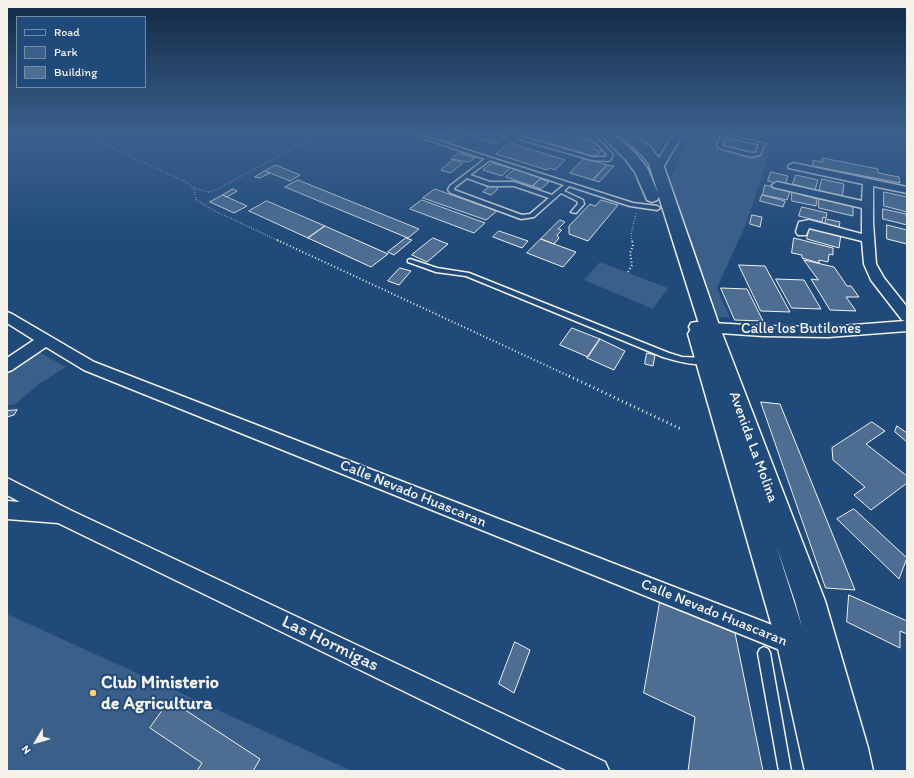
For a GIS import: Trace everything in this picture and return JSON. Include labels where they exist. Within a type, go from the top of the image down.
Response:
[{"type":"main road","name":"Avenida La Molina","points":[[650,171],[657,208],[810,601],[851,748],[855,771]]},
{"type":"main road","name":"Avenida La Molina","points":[[650,171],[703,327],[706,361],[778,648],[823,771]]},
{"type":"street","points":[[819,171],[907,190]]},
{"type":"street","points":[[870,182],[868,206],[868,258],[873,270],[907,317]]},
{"type":"street","points":[[777,185],[868,206]]},
{"type":"street","points":[[802,232],[803,225],[809,224],[868,239]]},
{"type":"street","name":"Calle Nevado Huascaran","points":[[7,317],[90,366],[778,648],[826,656]]},
{"type":"street","name":"Calle los Butilones","points":[[703,327],[764,331],[828,332],[907,326]]},
{"type":"street","points":[[7,366],[44,340]]},
{"type":"street","name":"Las Hormigas","points":[[7,486],[63,516],[596,771]]},
{"type":"street","name":"Las Hormigas","points":[[7,510],[63,516]]},
{"type":"lane","points":[[473,171],[452,187],[451,190],[521,217],[532,216],[568,184]]},
{"type":"lane","points":[[530,171],[632,204],[657,208]]},
{"type":"lane","points":[[467,176],[489,184],[514,184],[553,197]]},
{"type":"lane","points":[[560,191],[580,200],[581,204],[574,212]]},
{"type":"lane","points":[[410,261],[436,270],[467,274],[666,356],[692,361],[706,361]]},
{"type":"lane","points":[[778,648],[785,771]]},
{"type":"path","points":[[163,171],[186,182],[194,188],[208,192],[249,171]]},
{"type":"path","points":[[194,188],[196,200],[215,211],[681,428]]},
{"type":"path","points":[[628,272],[632,265],[629,251],[633,246],[631,234],[637,214],[635,211],[628,209],[632,204]]},
{"type":"green space","points":[[674,171],[763,171],[746,224],[717,288],[730,318],[714,316],[667,185]]},
{"type":"green space","points":[[600,262],[668,288],[653,309],[584,280]]},
{"type":"green space","points":[[37,351],[66,367],[39,384],[14,405],[7,405],[7,373],[25,358]]},
{"type":"green space","name":"Club Ministerio de Agricultura","points":[[7,614],[352,771],[7,771]]},
{"type":"building","points":[[264,171],[270,173],[260,178],[255,177]]},
{"type":"building","points":[[266,171],[291,171],[300,175],[290,181]]},
{"type":"building","points":[[487,171],[507,171],[502,176]]},
{"type":"building","points":[[512,171],[522,171],[541,178],[532,186],[506,177]]},
{"type":"building","points":[[572,171],[601,171],[593,180],[570,173]]},
{"type":"building","points":[[601,171],[609,171],[599,182],[593,180]]},
{"type":"building","points":[[840,171],[878,171],[878,173],[899,177],[900,183]]},
{"type":"building","points":[[771,172],[788,176],[785,185],[768,181]]},
{"type":"building","points":[[796,175],[818,180],[815,190],[793,184]]},
{"type":"building","points":[[541,179],[549,182],[541,189],[533,186]]},
{"type":"building","points":[[822,179],[844,184],[842,199],[819,193]]},
{"type":"building","points":[[298,180],[419,229],[408,238],[285,187]]},
{"type":"building","points":[[491,185],[498,187],[498,189],[491,195],[483,192]]},
{"type":"building","points":[[765,185],[790,191],[787,200],[763,195]]},
{"type":"building","points":[[233,189],[237,191],[227,197],[223,195]]},
{"type":"building","points":[[435,189],[497,211],[486,220],[423,198]]},
{"type":"building","points":[[792,192],[817,199],[816,206],[792,201]]},
{"type":"building","points":[[884,192],[907,197],[907,212],[884,206]]},
{"type":"building","points":[[223,195],[247,206],[234,213],[210,202]]},
{"type":"building","points":[[762,195],[785,201],[783,207],[760,201]]},
{"type":"building","points":[[819,199],[853,205],[853,216],[819,208]]},
{"type":"building","points":[[422,200],[485,223],[474,233],[410,209]]},
{"type":"building","points":[[601,200],[618,205],[588,241],[569,234],[569,226],[590,204],[595,206]]},
{"type":"building","points":[[267,201],[325,226],[308,238],[249,211]]},
{"type":"building","points":[[802,207],[827,213],[826,218],[823,217],[822,222],[799,216]]},
{"type":"building","points":[[883,209],[906,214],[907,225],[883,219]]},
{"type":"building","points":[[752,215],[762,217],[760,227],[750,224]]},
{"type":"building","points":[[826,219],[840,222],[839,228],[835,226],[834,229],[825,226]]},
{"type":"building","points":[[560,220],[565,222],[558,229],[562,230],[557,235],[559,238],[554,244],[541,239]]},
{"type":"building","points":[[887,225],[907,230],[907,244],[887,239]]},
{"type":"building","points":[[325,226],[388,254],[371,267],[308,238]]},
{"type":"building","points":[[810,226],[841,234],[839,248],[807,239]]},
{"type":"building","points":[[499,231],[528,241],[522,248],[493,237]]},
{"type":"building","points":[[406,238],[412,240],[394,255],[388,252]]},
{"type":"building","points":[[433,238],[448,244],[427,262],[412,255]]},
{"type":"building","points":[[794,238],[833,248],[833,255],[829,254],[828,262],[819,260],[819,263],[802,258],[802,255],[792,253]]},
{"type":"building","points":[[541,239],[576,252],[563,267],[527,253]]},
{"type":"building","points":[[804,260],[834,267],[847,286],[851,286],[859,297],[846,297],[856,311],[830,310],[811,279],[818,280]]},
{"type":"building","points":[[739,265],[765,266],[790,312],[761,311]]},
{"type":"building","points":[[400,268],[411,271],[399,285],[388,281]]},
{"type":"building","points":[[776,279],[804,280],[821,309],[792,308]]},
{"type":"building","points":[[721,288],[747,289],[763,321],[735,320]]},
{"type":"building","points":[[572,328],[600,339],[588,357],[560,345]]},
{"type":"building","points":[[600,339],[625,351],[614,370],[587,358]]},
{"type":"building","points":[[647,353],[655,355],[653,366],[645,364]]},
{"type":"building","points":[[761,402],[780,404],[855,590],[826,588]]},
{"type":"building","points":[[17,410],[14,415],[7,417],[7,411]]},
{"type":"building","points":[[872,422],[885,431],[866,444],[907,476],[907,483],[871,510],[854,495],[865,487],[833,460],[832,448]]},
{"type":"building","points":[[897,426],[907,433],[907,442],[895,432]]},
{"type":"building","points":[[854,509],[907,558],[899,579],[837,519]]},
{"type":"building","points":[[849,595],[907,621],[907,634],[900,631],[900,648],[847,622]]},
{"type":"building","points":[[660,602],[735,633],[763,771],[688,771],[695,717],[644,693]]},
{"type":"building","points":[[515,642],[530,650],[514,693],[499,684]]},
{"type":"building","points":[[170,700],[260,759],[253,771],[197,771],[202,763],[150,728]]},
{"type":"place","name":"Club Ministerio de Agricultura","points":[[93,693]]}]
